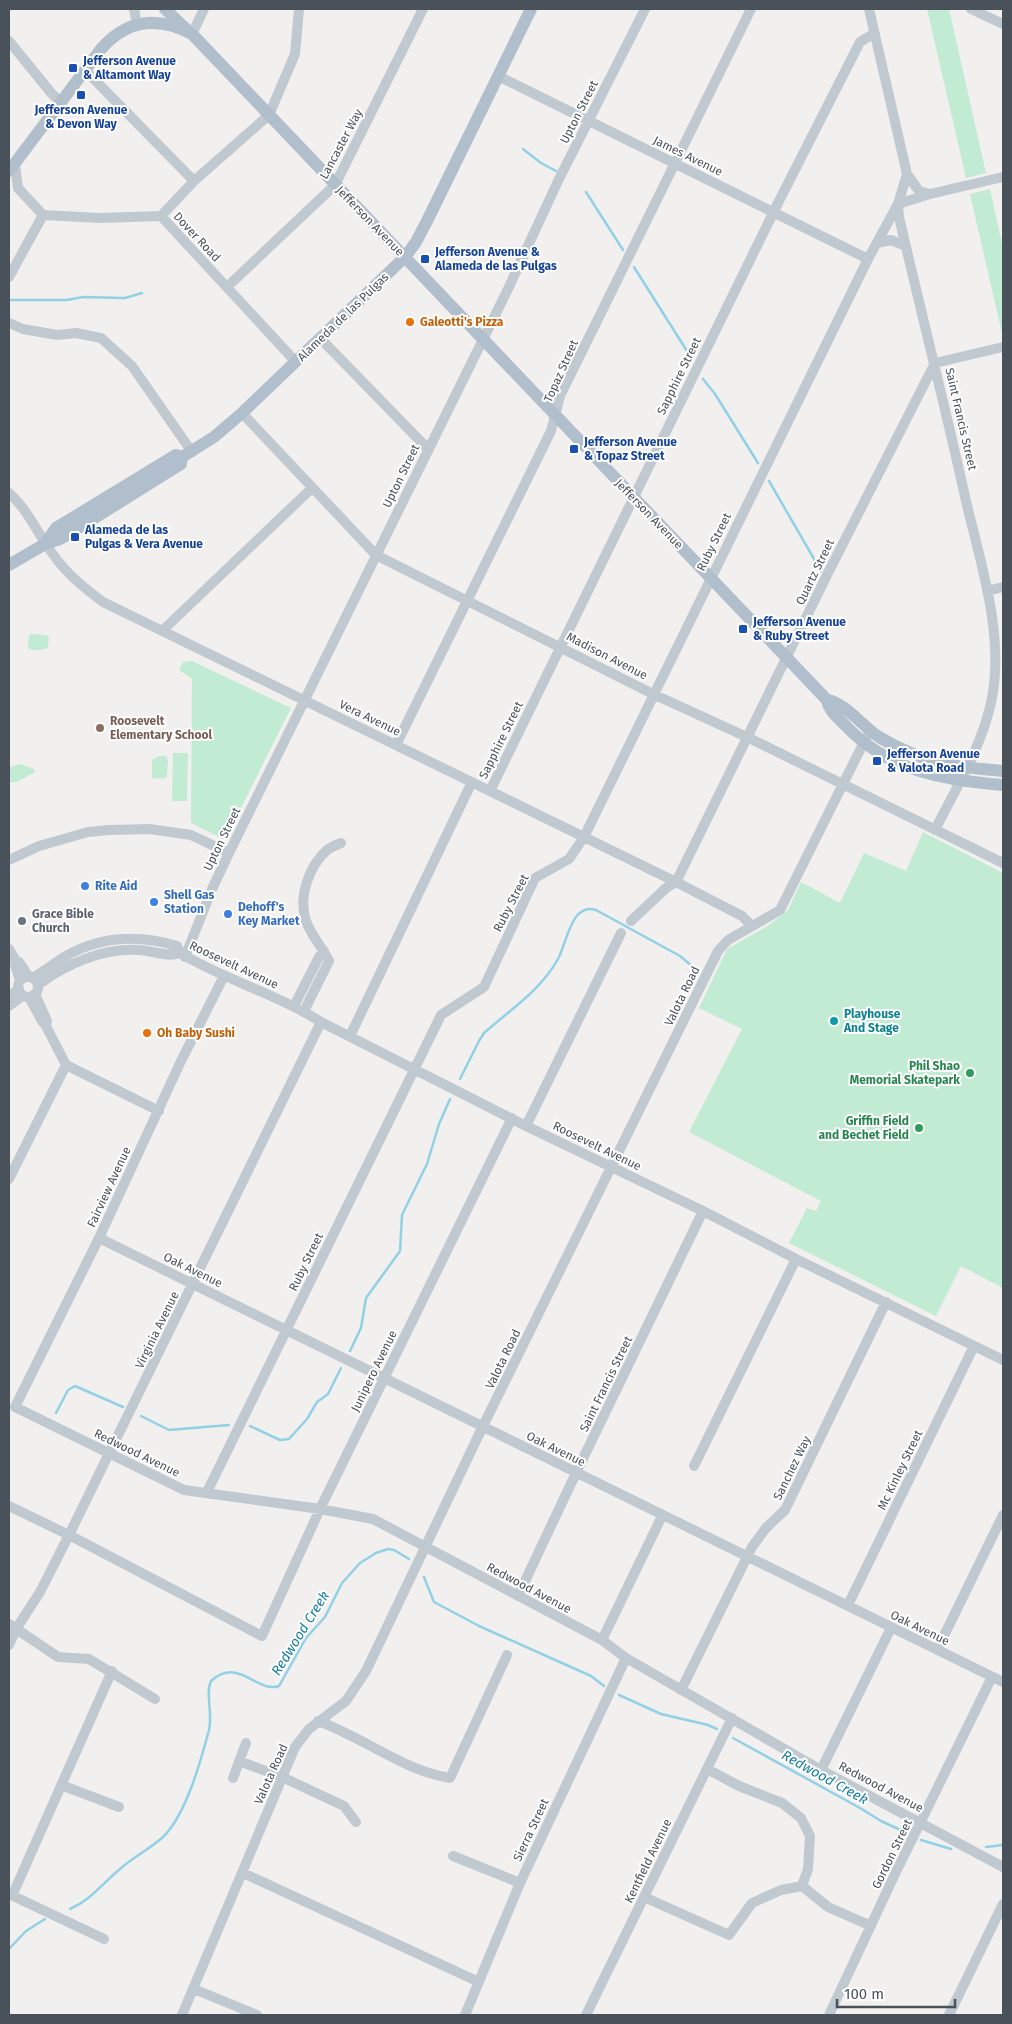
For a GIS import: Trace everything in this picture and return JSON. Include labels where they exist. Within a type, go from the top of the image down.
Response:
[{"type":"main road","points":[[165,9],[192,34]]},
{"type":"main road","name":"Alameda de las Pulgas","points":[[9,565],[45,544],[56,528],[176,455],[187,454],[214,437],[242,413],[405,257],[416,242],[531,9]]},
{"type":"main road","name":"Jefferson Avenue","points":[[12,168],[108,40],[118,32],[137,25],[154,22],[169,24],[192,34],[827,700],[836,702],[871,731],[900,749],[931,761],[966,768],[1003,770]]},
{"type":"main road","name":"Jefferson Avenue","points":[[827,700],[828,708],[862,742],[888,758],[922,773],[959,781],[1003,785]]},
{"type":"street","points":[[134,9],[137,25]]},
{"type":"street","points":[[192,34],[204,9]]},
{"type":"street","points":[[161,216],[194,181],[269,115],[295,54],[299,9]]},
{"type":"street","name":"Lancaster Way","points":[[227,287],[335,185],[423,9]]},
{"type":"street","name":"Upton Street","points":[[183,955],[229,853],[483,338],[558,181],[645,9]]},
{"type":"street","name":"Topaz Street","points":[[396,745],[551,431],[560,396],[751,9]]},
{"type":"street","points":[[868,9],[907,174],[919,191],[930,194]]},
{"type":"street","points":[[970,9],[1003,24]]},
{"type":"street","name":"Sapphire Street","points":[[490,791],[860,42],[873,34]]},
{"type":"street","points":[[9,41],[52,94],[62,103]]},
{"type":"street","points":[[85,70],[194,181]]},
{"type":"street","name":"James Avenue","points":[[498,76],[868,259]]},
{"type":"street","points":[[9,277],[43,215],[18,188],[12,168]]},
{"type":"street","name":"Saint Francis Street","points":[[907,174],[898,204],[906,246],[987,591],[995,639],[993,690],[982,735],[935,830]]},
{"type":"street","points":[[898,204],[930,194],[1003,177]]},
{"type":"street","name":"Ruby Street","points":[[207,1492],[441,1015],[484,987],[535,878],[569,859],[584,837],[868,259],[898,204]]},
{"type":"street","name":"Dover Road","points":[[43,215],[99,218],[161,216],[296,362]]},
{"type":"street","points":[[877,243],[891,240],[906,246]]},
{"type":"street","points":[[9,323],[23,329],[57,335],[76,333],[101,338],[132,366],[187,454]]},
{"type":"street","points":[[320,338],[428,449]]},
{"type":"street","points":[[935,363],[1003,347]]},
{"type":"street","name":"Quartz Street","points":[[676,882],[935,363]]},
{"type":"street","name":"Madison Avenue","points":[[242,413],[376,554],[654,694],[749,738],[1003,863]]},
{"type":"street","points":[[162,631],[312,488]]},
{"type":"street","name":"Vera Avenue","points":[[9,494],[34,523],[45,544],[75,582],[104,602],[676,882],[742,916],[752,926]]},
{"type":"street","points":[[987,591],[1003,587]]},
{"type":"street","name":"Valota Road","points":[[182,2015],[296,1747],[309,1729],[346,1701],[366,1671],[483,1426],[718,952],[728,940],[780,910],[862,742],[871,731]]},
{"type":"street","points":[[350,1036],[472,782]]},
{"type":"street","points":[[9,860],[40,846],[88,832],[108,830],[150,830],[191,835],[229,853]]},
{"type":"street","points":[[304,1011],[329,961],[306,922],[303,908],[305,890],[312,871],[321,856],[328,849],[341,843]]},
{"type":"street","points":[[631,921],[666,888],[676,882]]},
{"type":"street","points":[[526,1126],[621,933]]},
{"type":"street","points":[[9,949],[16,962],[20,962],[42,1021],[66,1065],[159,1111]]},
{"type":"street","name":"Roosevelt Avenue","points":[[9,997],[64,967],[123,949],[183,955],[224,976],[294,1006],[321,1022],[415,1068],[526,1126],[704,1211],[796,1259],[1003,1360]]},
{"type":"street","points":[[294,1006],[318,957],[324,951]]},
{"type":"street","name":"Fairview Avenue","points":[[15,1407],[159,1111],[181,1061],[224,976]]},
{"type":"street","name":"Roosevelt Avenue","points":[[9,1006],[28,987]]},
{"type":"street","name":"Virginia Avenue","points":[[9,1645],[12,1626],[40,1592],[321,1022]]},
{"type":"street","points":[[9,1179],[66,1065]]},
{"type":"street","name":"Junipero Avenue","points":[[69,1535],[262,1636],[320,1509],[512,1118]]},
{"type":"street","name":"Saint Francis Street","points":[[518,1596],[704,1211]]},
{"type":"street","name":"Oak Avenue","points":[[98,1238],[1003,1682]]},
{"type":"street","points":[[694,1466],[796,1259]]},
{"type":"street","name":"Sanchez Way","points":[[681,1690],[752,1547],[766,1528],[785,1510],[886,1302]]},
{"type":"street","name":"Mc Kinley Street","points":[[848,1605],[974,1346]]},
{"type":"street","name":"Redwood Avenue","points":[[15,1407],[184,1490],[320,1509],[373,1519],[602,1640],[626,1658],[821,1770],[921,1822],[964,1848],[1003,1867]]},
{"type":"street","points":[[9,1506],[69,1535]]},
{"type":"street","points":[[937,1650],[1003,1515]]},
{"type":"street","points":[[602,1640],[662,1516]]},
{"type":"street","points":[[12,1626],[58,1657],[89,1659],[112,1671],[155,1699]]},
{"type":"street","points":[[821,1770],[891,1628]]},
{"type":"street","points":[[318,1721],[429,1774],[450,1778],[507,1655]]},
{"type":"street","name":"Sierra Street","points":[[465,2015],[520,1883],[626,1658]]},
{"type":"street","points":[[104,1939],[10,1895],[112,1671]]},
{"type":"street","name":"Gordon Street","points":[[829,2015],[992,1677]]},
{"type":"street","name":"Kentfield Avenue","points":[[586,2015],[732,1718]]},
{"type":"street","points":[[232,1778],[246,1743]]},
{"type":"street","points":[[239,1761],[282,1777],[344,1806],[356,1822]]},
{"type":"street","points":[[707,1769],[739,1786],[782,1803],[801,1818],[810,1836],[808,1869],[802,1886]]},
{"type":"street","points":[[61,1785],[119,1807]]},
{"type":"street","points":[[453,1856],[520,1883]]},
{"type":"street","points":[[243,1873],[479,1982]]},
{"type":"street","points":[[644,1897],[729,1935],[752,1903],[781,1890],[802,1886],[828,1907],[871,1926]]},
{"type":"street","points":[[949,2015],[1003,1904]]},
{"type":"street","points":[[194,1988],[258,2015]]},
{"type":"green space","points":[[927,9],[949,9],[986,173],[966,178]]},
{"type":"green space","points":[[990,189],[1003,248],[1003,338],[970,194]]},
{"type":"green space","points":[[31,634],[49,637],[48,648],[35,650],[28,648],[29,636]]},
{"type":"green space","points":[[192,661],[291,708],[225,840],[191,823],[192,679],[179,670],[183,662]]},
{"type":"green space","points":[[173,753],[188,753],[187,801],[172,801]]},
{"type":"green space","points":[[159,756],[166,756],[168,760],[167,777],[162,779],[152,778],[152,760]]},
{"type":"green space","points":[[21,764],[34,769],[35,772],[17,782],[9,782],[9,767]]},
{"type":"green space","points":[[923,832],[1003,873],[1003,1288],[961,1266],[936,1316],[789,1243],[807,1208],[816,1211],[821,1201],[689,1132],[742,1029],[699,1008],[727,949],[768,926],[788,910],[801,882],[840,903],[864,853],[906,871]]},
{"type":"waterway","points":[[523,149],[541,163],[556,171]]},
{"type":"waterway","points":[[586,192],[623,250]]},
{"type":"waterway","points":[[634,267],[692,359]]},
{"type":"waterway","points":[[9,300],[67,300],[83,297],[125,298],[142,293]]},
{"type":"waterway","points":[[703,379],[715,394],[758,463]]},
{"type":"waterway","points":[[769,481],[821,571]]},
{"type":"waterway","points":[[460,1079],[484,1033],[534,990],[551,970],[558,959],[575,918],[581,912],[588,909],[596,910],[680,956],[698,971]]},
{"type":"waterway","points":[[350,1351],[361,1328],[366,1298],[400,1251],[402,1215],[427,1164],[439,1124],[450,1099]]},
{"type":"waterway","points":[[250,1426],[280,1440],[289,1439],[307,1419],[317,1402],[328,1394],[341,1368]]},
{"type":"waterway","points":[[56,1413],[68,1390],[75,1386],[123,1407]]},
{"type":"waterway","points":[[141,1416],[169,1430],[229,1425]]},
{"type":"waterway","name":"Redwood Creek","points":[[70,1909],[91,1896],[114,1874],[163,1837],[179,1815],[192,1786],[209,1730],[209,1686],[211,1681],[221,1674],[230,1672],[247,1677],[263,1685],[279,1686],[306,1638],[325,1617],[342,1583],[360,1563],[376,1553],[388,1549],[394,1550],[409,1559]]},
{"type":"waterway","name":"Redwood Creek","points":[[424,1577],[434,1602],[479,1626],[591,1676],[604,1686]]},
{"type":"waterway","name":"Redwood Creek","points":[[619,1695],[661,1714],[708,1725],[717,1729]]},
{"type":"waterway","name":"Redwood Creek","points":[[733,1738],[881,1821],[907,1833]]},
{"type":"waterway","name":"Redwood Creek","points":[[921,1840],[951,1849]]},
{"type":"waterway","name":"Redwood Creek","points":[[986,1847],[1003,1845]]},
{"type":"waterway","name":"Redwood Creek","points":[[9,1949],[26,1931],[45,1919]]},
{"type":"place","name":"Jefferson Avenue & Altamont Way","points":[[73,68]]},
{"type":"place","name":"Jefferson Avenue & Devon Way","points":[[81,95]]},
{"type":"place","name":"Jefferson Avenue & Alameda de las Pulgas","points":[[425,259]]},
{"type":"place","name":"Galeotti's Pizza","points":[[410,322]]},
{"type":"place","name":"Jefferson Avenue & Topaz Street","points":[[574,449]]},
{"type":"place","name":"Alameda de las Pulgas & Vera Avenue","points":[[75,537]]},
{"type":"place","name":"Jefferson Avenue & Ruby Street","points":[[743,629]]},
{"type":"place","name":"Roosevelt Elementary School","points":[[100,728]]},
{"type":"place","name":"Jefferson Avenue & Valota Road","points":[[877,761]]},
{"type":"place","name":"Rite Aid","points":[[85,886]]},
{"type":"place","name":"Shell Gas Station","points":[[154,902]]},
{"type":"place","name":"Dehoff's Key Market","points":[[228,914]]},
{"type":"place","name":"Grace Bible Church","points":[[22,921]]},
{"type":"place","name":"Playhouse And Stage","points":[[834,1021]]},
{"type":"place","name":"Oh Baby Sushi","points":[[147,1033]]},
{"type":"place","name":"Phil Shao Memorial Skatepark","points":[[970,1073]]},
{"type":"place","name":"Griffin Field and Bechet Field","points":[[919,1128]]}]
